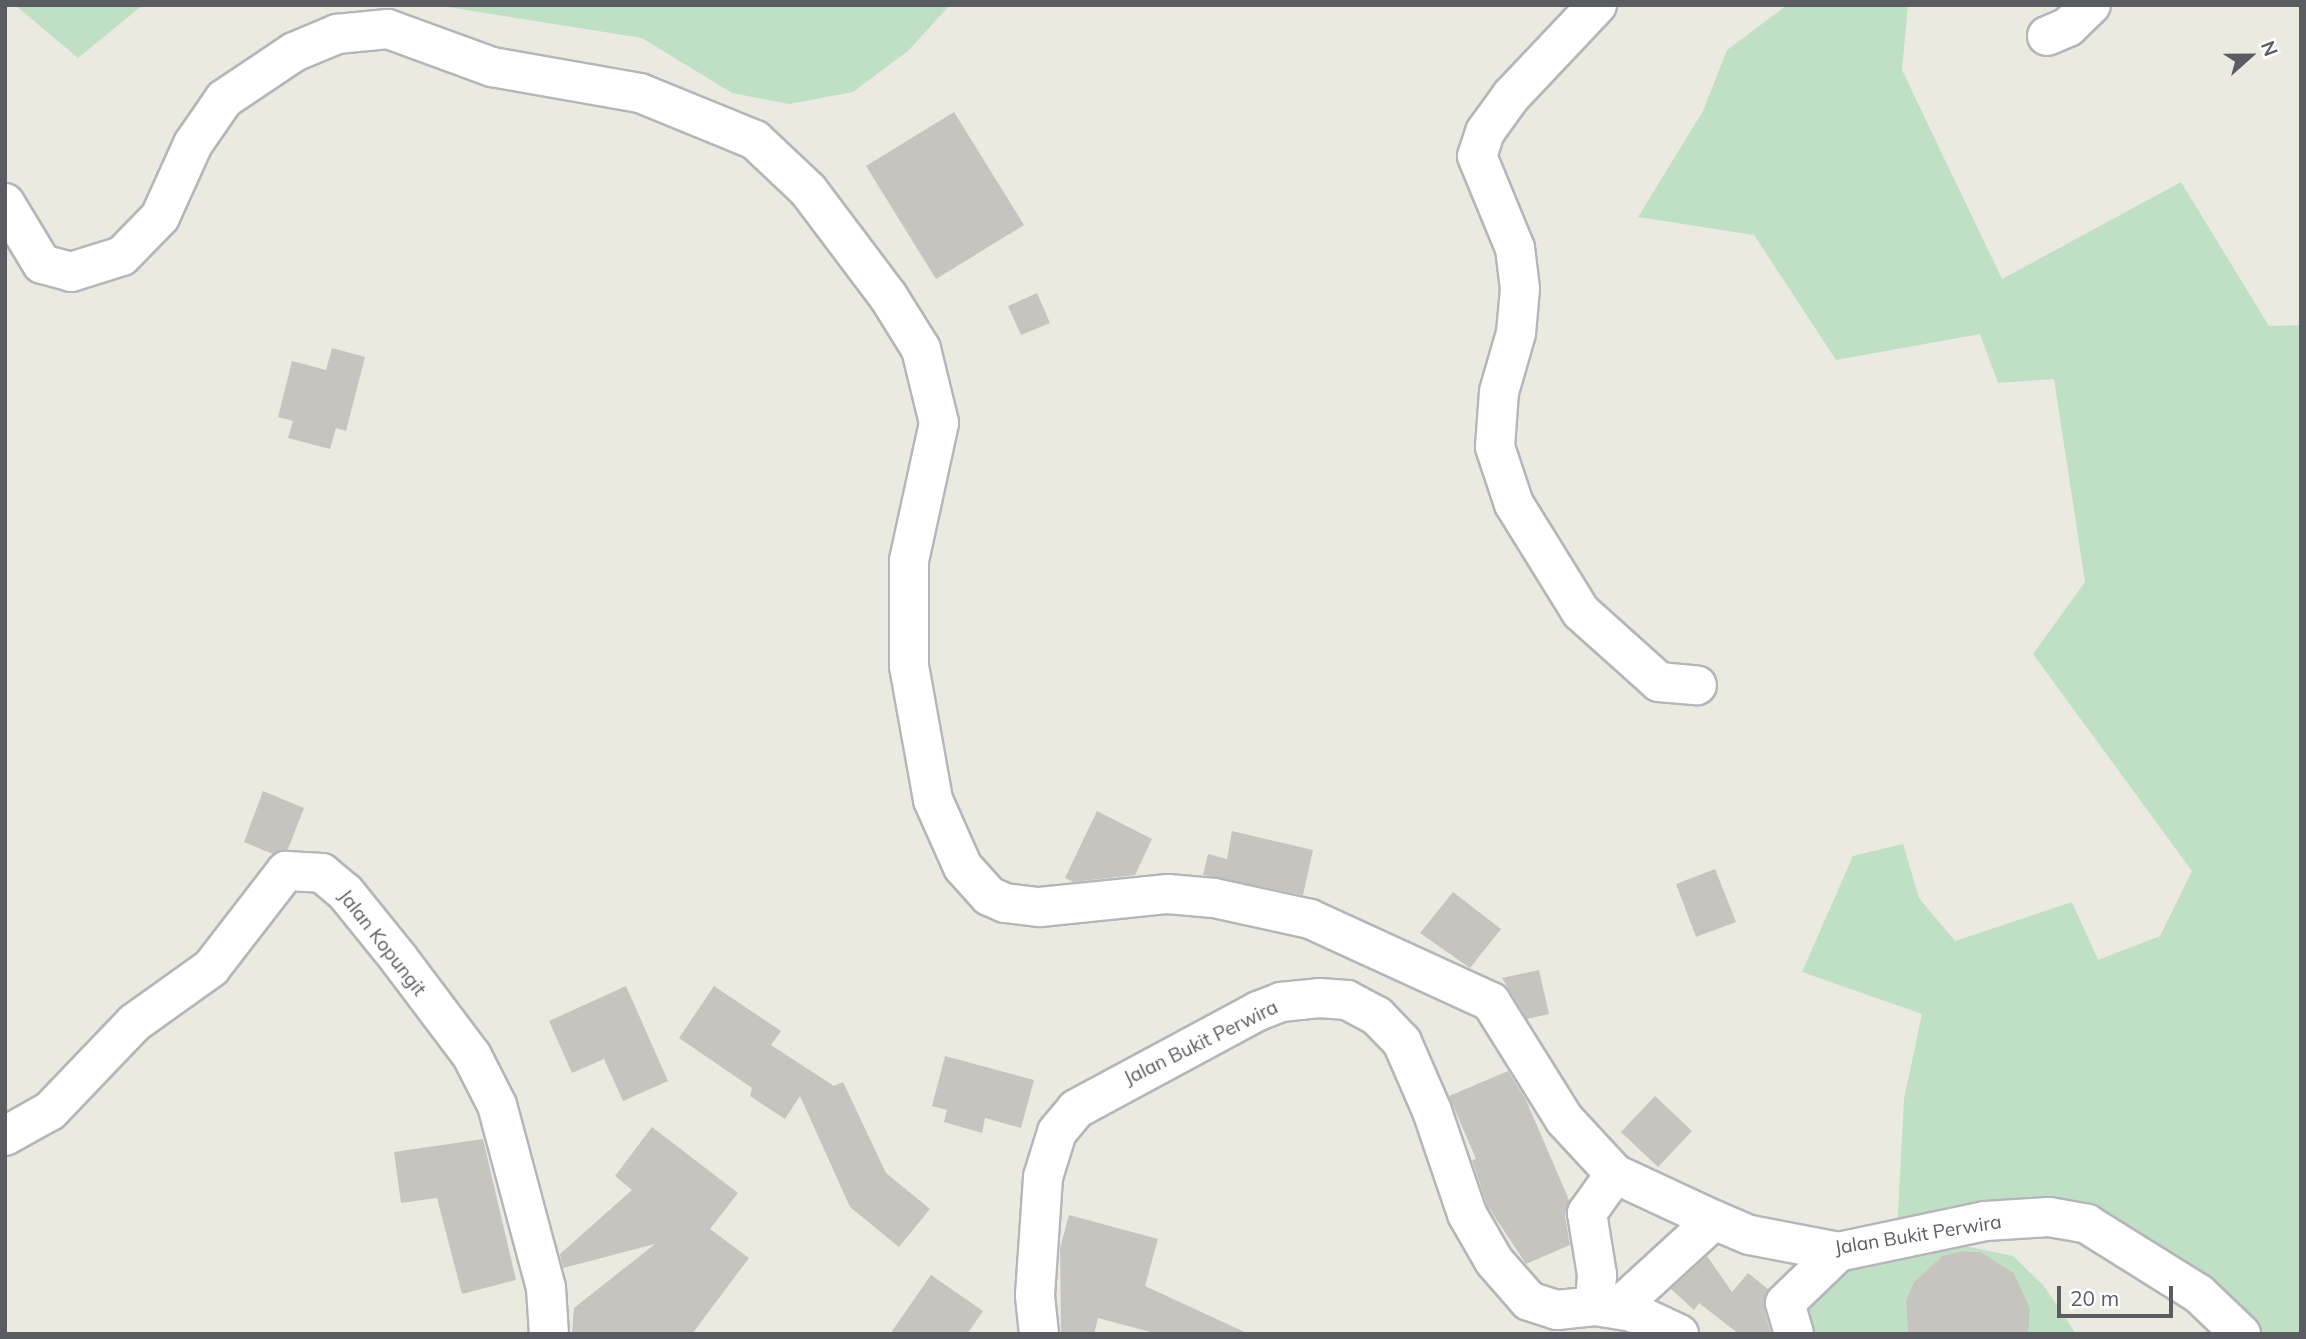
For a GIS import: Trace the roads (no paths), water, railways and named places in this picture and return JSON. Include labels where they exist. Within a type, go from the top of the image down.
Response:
[{"type":"street","points":[[1597,5],[1511,96],[1485,132],[1477,156],[1515,248],[1520,289],[1517,333],[1499,392],[1495,447],[1514,504],[1581,611],[1659,682],[1697,685]]},
{"type":"street","points":[[2046,36],[2068,27],[2091,5]]},
{"type":"street","points":[[5,203],[42,264],[71,272],[122,256],[160,217],[193,144],[224,99],[294,52],[337,34],[388,29],[492,67],[640,93],[755,139],[808,190],[888,296],[921,349],[939,422],[909,561],[909,666],[933,800],[963,867],[989,896],[1005,903],[1040,907],[1168,894],[1214,898],[1310,919],[1491,1002],[1564,1119],[1615,1174],[1587,1213],[1597,1275],[1614,1309],[1679,1334]]},
{"type":"street","name":"Jalan Kopungit","points":[[5,1136],[50,1111],[134,1023],[211,968],[286,871],[322,873],[345,892],[400,959],[472,1056],[497,1105],[546,1288],[549,1334]]},
{"type":"street","name":"Jalan Bukit Perwira","points":[[1040,1334],[1035,1295],[1043,1177],[1057,1132],[1076,1109],[1258,1011],[1281,1002],[1319,998],[1346,1000],[1377,1016],[1402,1041],[1432,1111],[1467,1214],[1493,1261],[1529,1301],[1557,1310],[1614,1309]]},
{"type":"street","name":"Jalan Bukit Perwira","points":[[1615,1174],[1750,1236],[1838,1252],[1985,1221],[2049,1217],[2087,1223],[2199,1294],[2241,1334]]},
{"type":"street","points":[[1614,1309],[1714,1220]]},
{"type":"street","points":[[1794,1334],[1785,1303],[1838,1252]]}]
